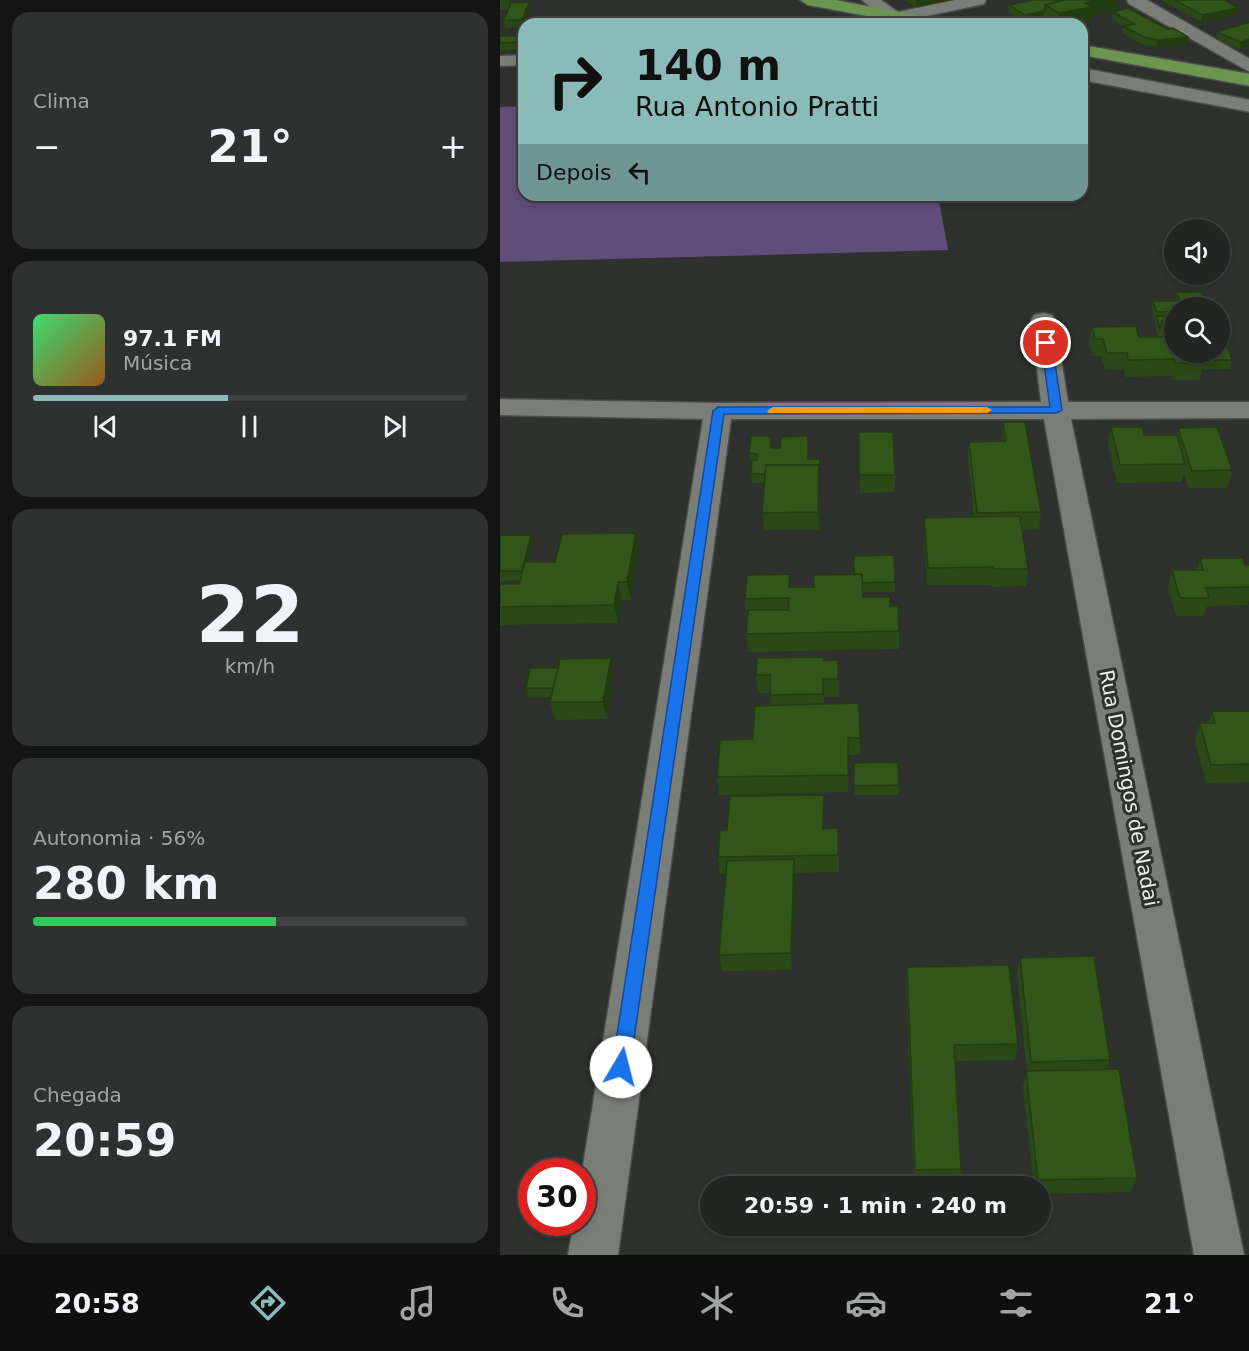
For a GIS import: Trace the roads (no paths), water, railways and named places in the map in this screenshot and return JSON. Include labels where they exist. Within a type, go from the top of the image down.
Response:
[{"type":"highway","points":[[808,0],[892,18]]},
{"type":"highway","points":[[1088,51],[1250,80]]},
{"type":"street","points":[[870,0],[896,18]]},
{"type":"street","points":[[901,18],[978,0]]},
{"type":"street","points":[[1134,0],[1250,67]]},
{"type":"street","points":[[500,61],[518,60]]},
{"type":"street","points":[[1088,75],[1250,106]]},
{"type":"street","name":"Rua Domingos de Nadai","points":[[1043,320],[1056,410],[1219,1255]]},
{"type":"street","points":[[500,407],[718,411],[1250,410]]},
{"type":"street","points":[[593,1255],[718,411]]}]
